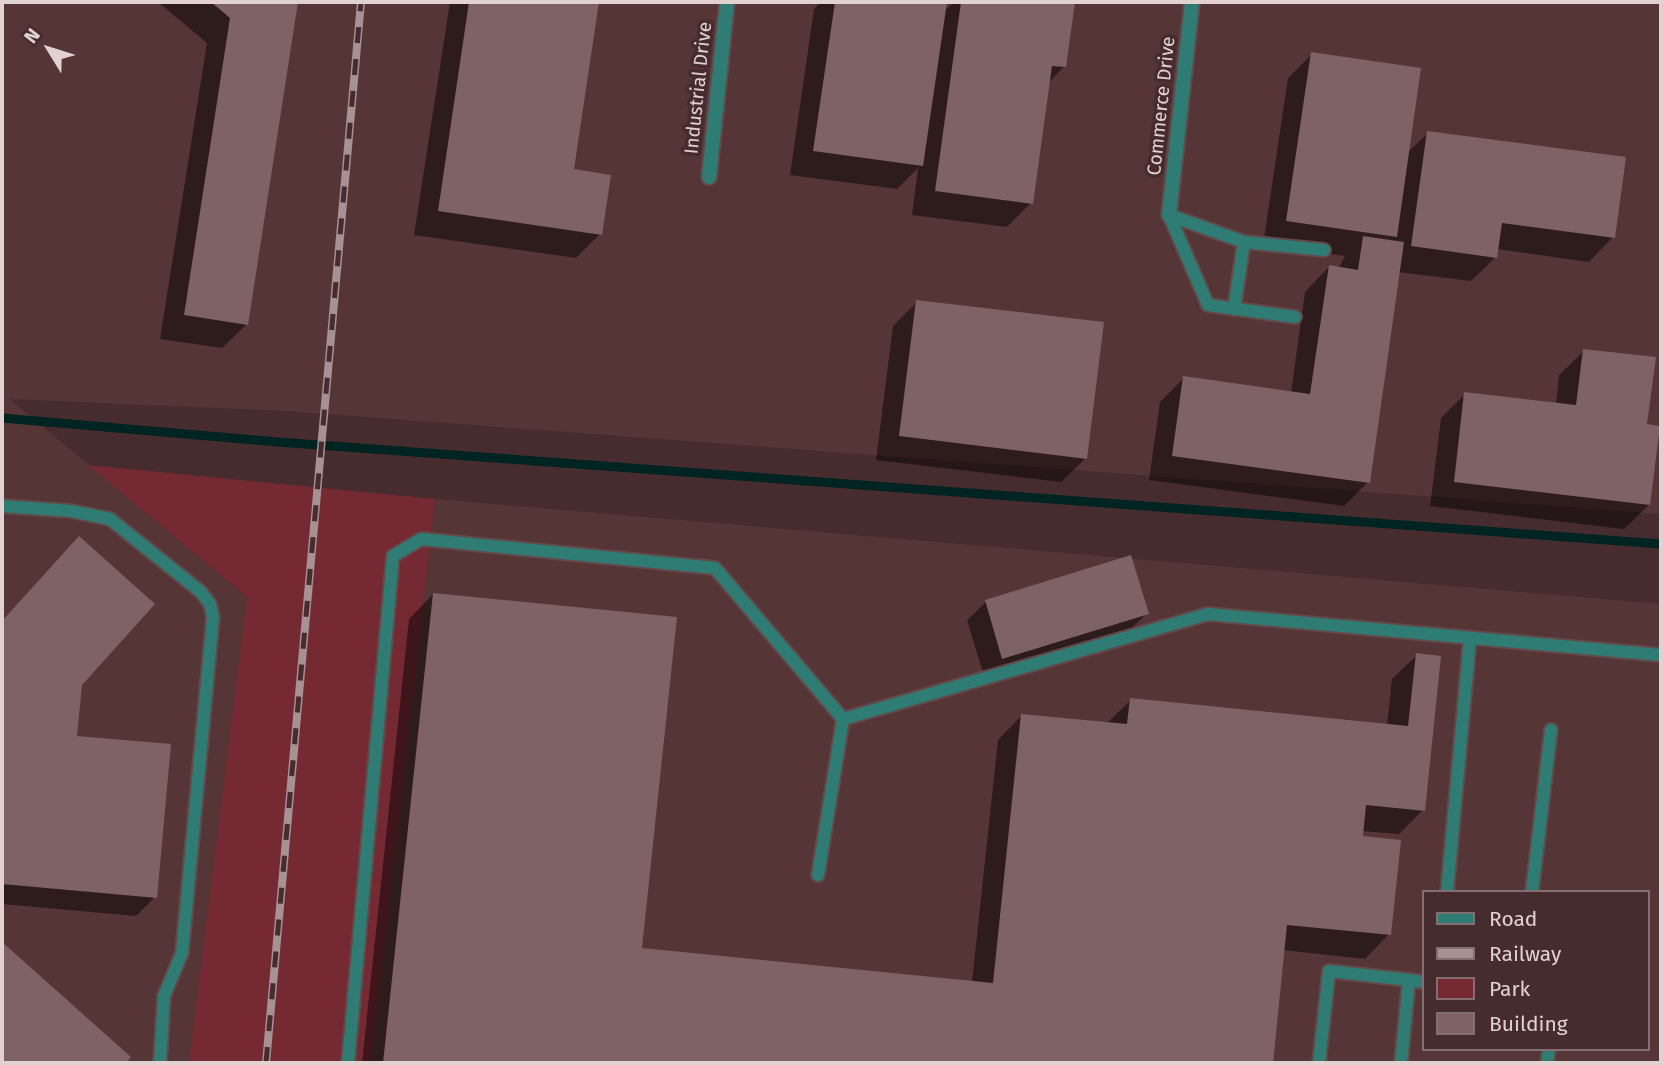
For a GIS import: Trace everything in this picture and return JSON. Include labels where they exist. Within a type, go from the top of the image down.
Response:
[{"type":"street","name":"Industrial Drive","points":[[709,177],[727,2]]},
{"type":"street","name":"Commerce Drive","points":[[1170,215],[1192,2]]},
{"type":"lane","points":[[1170,215],[1244,242],[1324,250]]},
{"type":"lane","points":[[1170,215],[1208,305],[1294,317]]},
{"type":"lane","points":[[1234,309],[1244,242]]},
{"type":"lane","points":[[2,506],[71,511],[110,519],[201,592],[210,604],[213,617],[182,953],[164,996],[160,1063]]},
{"type":"lane","points":[[348,1063],[393,556],[421,540],[715,568],[843,719],[818,875]]},
{"type":"lane","points":[[843,719],[1208,614],[1661,654]]},
{"type":"lane","points":[[1447,890],[1470,638]]},
{"type":"lane","points":[[1532,890],[1552,730]]},
{"type":"lane","points":[[1319,1063],[1329,971],[1422,982]]},
{"type":"lane","points":[[1401,1063],[1409,980]]},
{"type":"shaded area","points":[[2,2],[1661,2],[1661,514],[286,411],[10,399],[247,597],[206,1063],[2,1063]]},
{"type":"shaded area","points":[[435,499],[1661,604],[1661,1063],[370,1063]]},
{"type":"green space","points":[[88,465],[435,499],[371,1063],[189,1063],[247,597]]},
{"type":"building","points":[[211,2],[298,2],[248,325],[184,315],[230,18]]},
{"type":"building","points":[[469,2],[599,2],[574,169],[611,175],[602,235],[438,211]]},
{"type":"building","points":[[835,2],[947,2],[923,166],[813,151]]},
{"type":"building","points":[[961,2],[1075,2],[1066,67],[1052,66],[1033,204],[935,191]]},
{"type":"building","points":[[1311,52],[1421,68],[1397,237],[1286,221]]},
{"type":"building","points":[[1427,131],[1626,157],[1615,238],[1502,223],[1497,258],[1411,246]]},
{"type":"building","points":[[1363,236],[1404,242],[1370,483],[1172,456],[1183,376],[1310,394],[1329,265],[1358,270]]},
{"type":"building","points":[[916,300],[1104,322],[1087,459],[899,436]]},
{"type":"building","points":[[1583,349],[1656,357],[1647,424],[1660,426],[1650,505],[1454,482],[1464,392],[1576,405]]},
{"type":"building","points":[[79,536],[155,604],[82,685],[77,736],[171,744],[157,898],[2,884],[2,621]]},
{"type":"building","points":[[1131,555],[1149,614],[1002,659],[985,600]]},
{"type":"building","points":[[433,593],[677,617],[642,948],[993,983],[1021,714],[1127,724],[1130,698],[1408,726],[1416,653],[1441,656],[1425,811],[1366,805],[1363,836],[1401,840],[1391,935],[1287,925],[1273,1063],[383,1063]]},
{"type":"building","points":[[2,942],[131,1057],[126,1063],[2,1063]]},
{"type":"waterway","points":[[2,418],[278,442],[1661,544]]},
{"type":"railway","points":[[266,1063],[361,2]]}]
